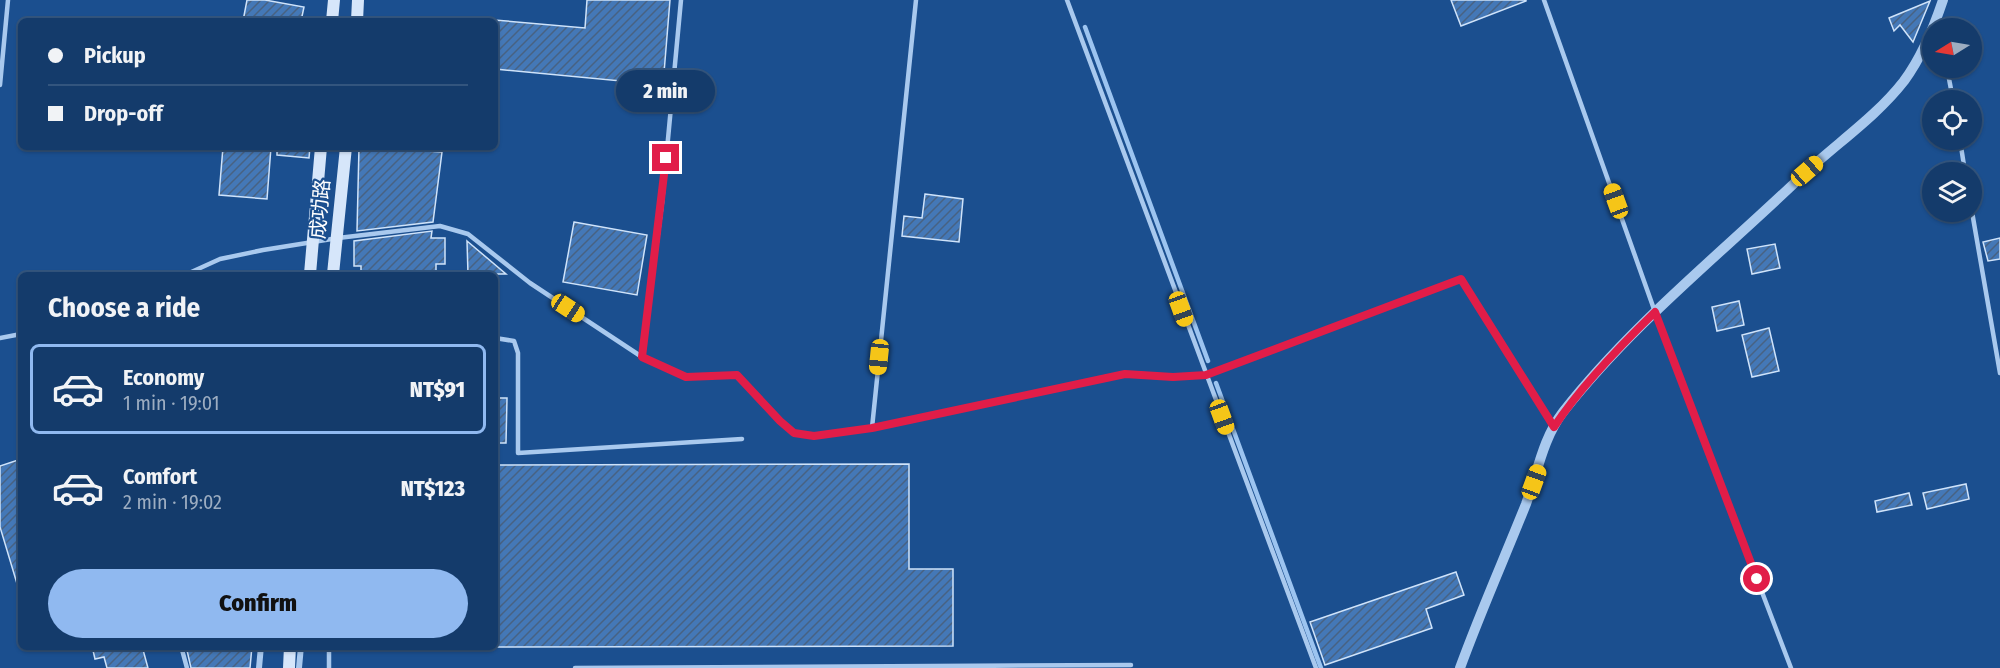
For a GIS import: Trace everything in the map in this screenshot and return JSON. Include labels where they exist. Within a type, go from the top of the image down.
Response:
[{"type":"main road","points":[[332,18],[334,0]]},
{"type":"main road","points":[[357,18],[358,0]]},
{"type":"main road","name":"成功路","points":[[310,272],[321,150]]},
{"type":"main road","name":"成功路","points":[[333,272],[346,150]]},
{"type":"main road","points":[[289,668],[290,650]]},
{"type":"street","points":[[1460,668],[1554,427],[1563,413],[1621,345],[1655,312],[1807,171],[1876,111],[1911,70],[1943,0]]},
{"type":"street","points":[[259,668],[261,650]]},
{"type":"street","points":[[299,668],[301,650]]},
{"type":"lane","points":[[0,85],[8,0]]},
{"type":"lane","points":[[642,357],[662,203],[681,0]]},
{"type":"lane","points":[[872,428],[916,0]]},
{"type":"lane","points":[[1067,0],[1316,668]]},
{"type":"lane","points":[[1544,0],[1655,312],[1791,668]]},
{"type":"lane","points":[[1974,222],[2000,373]]},
{"type":"lane","points":[[191,272],[220,259],[338,238],[440,226],[468,234],[530,283],[642,357],[686,377],[737,375],[794,433],[814,436],[872,428],[1125,374],[1173,377],[1206,375],[1461,279],[1554,427]]},
{"type":"lane","points":[[0,338],[18,335]]},
{"type":"lane","points":[[498,338],[514,341],[519,353],[518,453],[742,440]]},
{"type":"lane","points":[[182,650],[187,668]]},
{"type":"lane","points":[[328,668],[329,650]]},
{"type":"lane","points":[[575,668],[1131,665]]},
{"type":"building","points":[[247,0],[265,0],[304,7],[302,18],[244,18]]},
{"type":"building","points":[[587,0],[670,0],[663,85],[498,69],[498,20],[585,28]]},
{"type":"building","points":[[1451,0],[1526,0],[1526,1],[1461,26]]},
{"type":"building","points":[[1930,1],[1913,42],[1900,25],[1894,31],[1889,18]]},
{"type":"building","points":[[223,150],[271,150],[267,199],[219,195]]},
{"type":"building","points":[[277,150],[310,150],[309,158],[277,155]]},
{"type":"building","points":[[359,150],[442,152],[433,222],[357,231]]},
{"type":"building","points":[[925,194],[963,199],[959,242],[902,236],[904,216],[922,218]]},
{"type":"building","points":[[574,222],[647,235],[637,295],[563,282]]},
{"type":"building","points":[[432,231],[431,238],[445,238],[445,264],[436,264],[436,272],[361,272],[361,266],[354,266],[354,241]]},
{"type":"building","points":[[2000,238],[2000,259],[1988,261],[1983,242]]},
{"type":"building","points":[[467,241],[506,274],[498,274],[498,272],[468,272]]},
{"type":"building","points":[[1775,244],[1780,268],[1752,274],[1747,249]]},
{"type":"building","points":[[1739,301],[1744,325],[1717,331],[1712,307]]},
{"type":"building","points":[[1769,328],[1779,371],[1752,377],[1742,335]]},
{"type":"building","points":[[498,398],[507,398],[506,443],[498,443]]},
{"type":"building","points":[[18,460],[18,587],[0,527],[0,466]]},
{"type":"building","points":[[909,464],[909,569],[953,569],[953,646],[498,647],[498,465]]},
{"type":"building","points":[[1966,484],[1969,499],[1927,509],[1923,493]]},
{"type":"building","points":[[1909,493],[1912,505],[1877,512],[1875,501]]},
{"type":"building","points":[[1456,572],[1464,595],[1426,609],[1432,628],[1325,665],[1310,622]]},
{"type":"building","points":[[93,650],[143,650],[148,668],[107,668],[104,657],[95,659]]},
{"type":"building","points":[[187,650],[252,650],[250,668],[191,668]]},
{"type":"waterway","points":[[1085,27],[1208,361]]},
{"type":"waterway","points":[[1216,383],[1321,668]]},
{"type":"route","points":[[666,158],[642,357],[686,377],[737,375],[794,433],[814,436],[872,428],[1125,374],[1173,377],[1206,375],[1461,279],[1554,427],[1563,413],[1621,345],[1655,312],[1757,579]]}]
